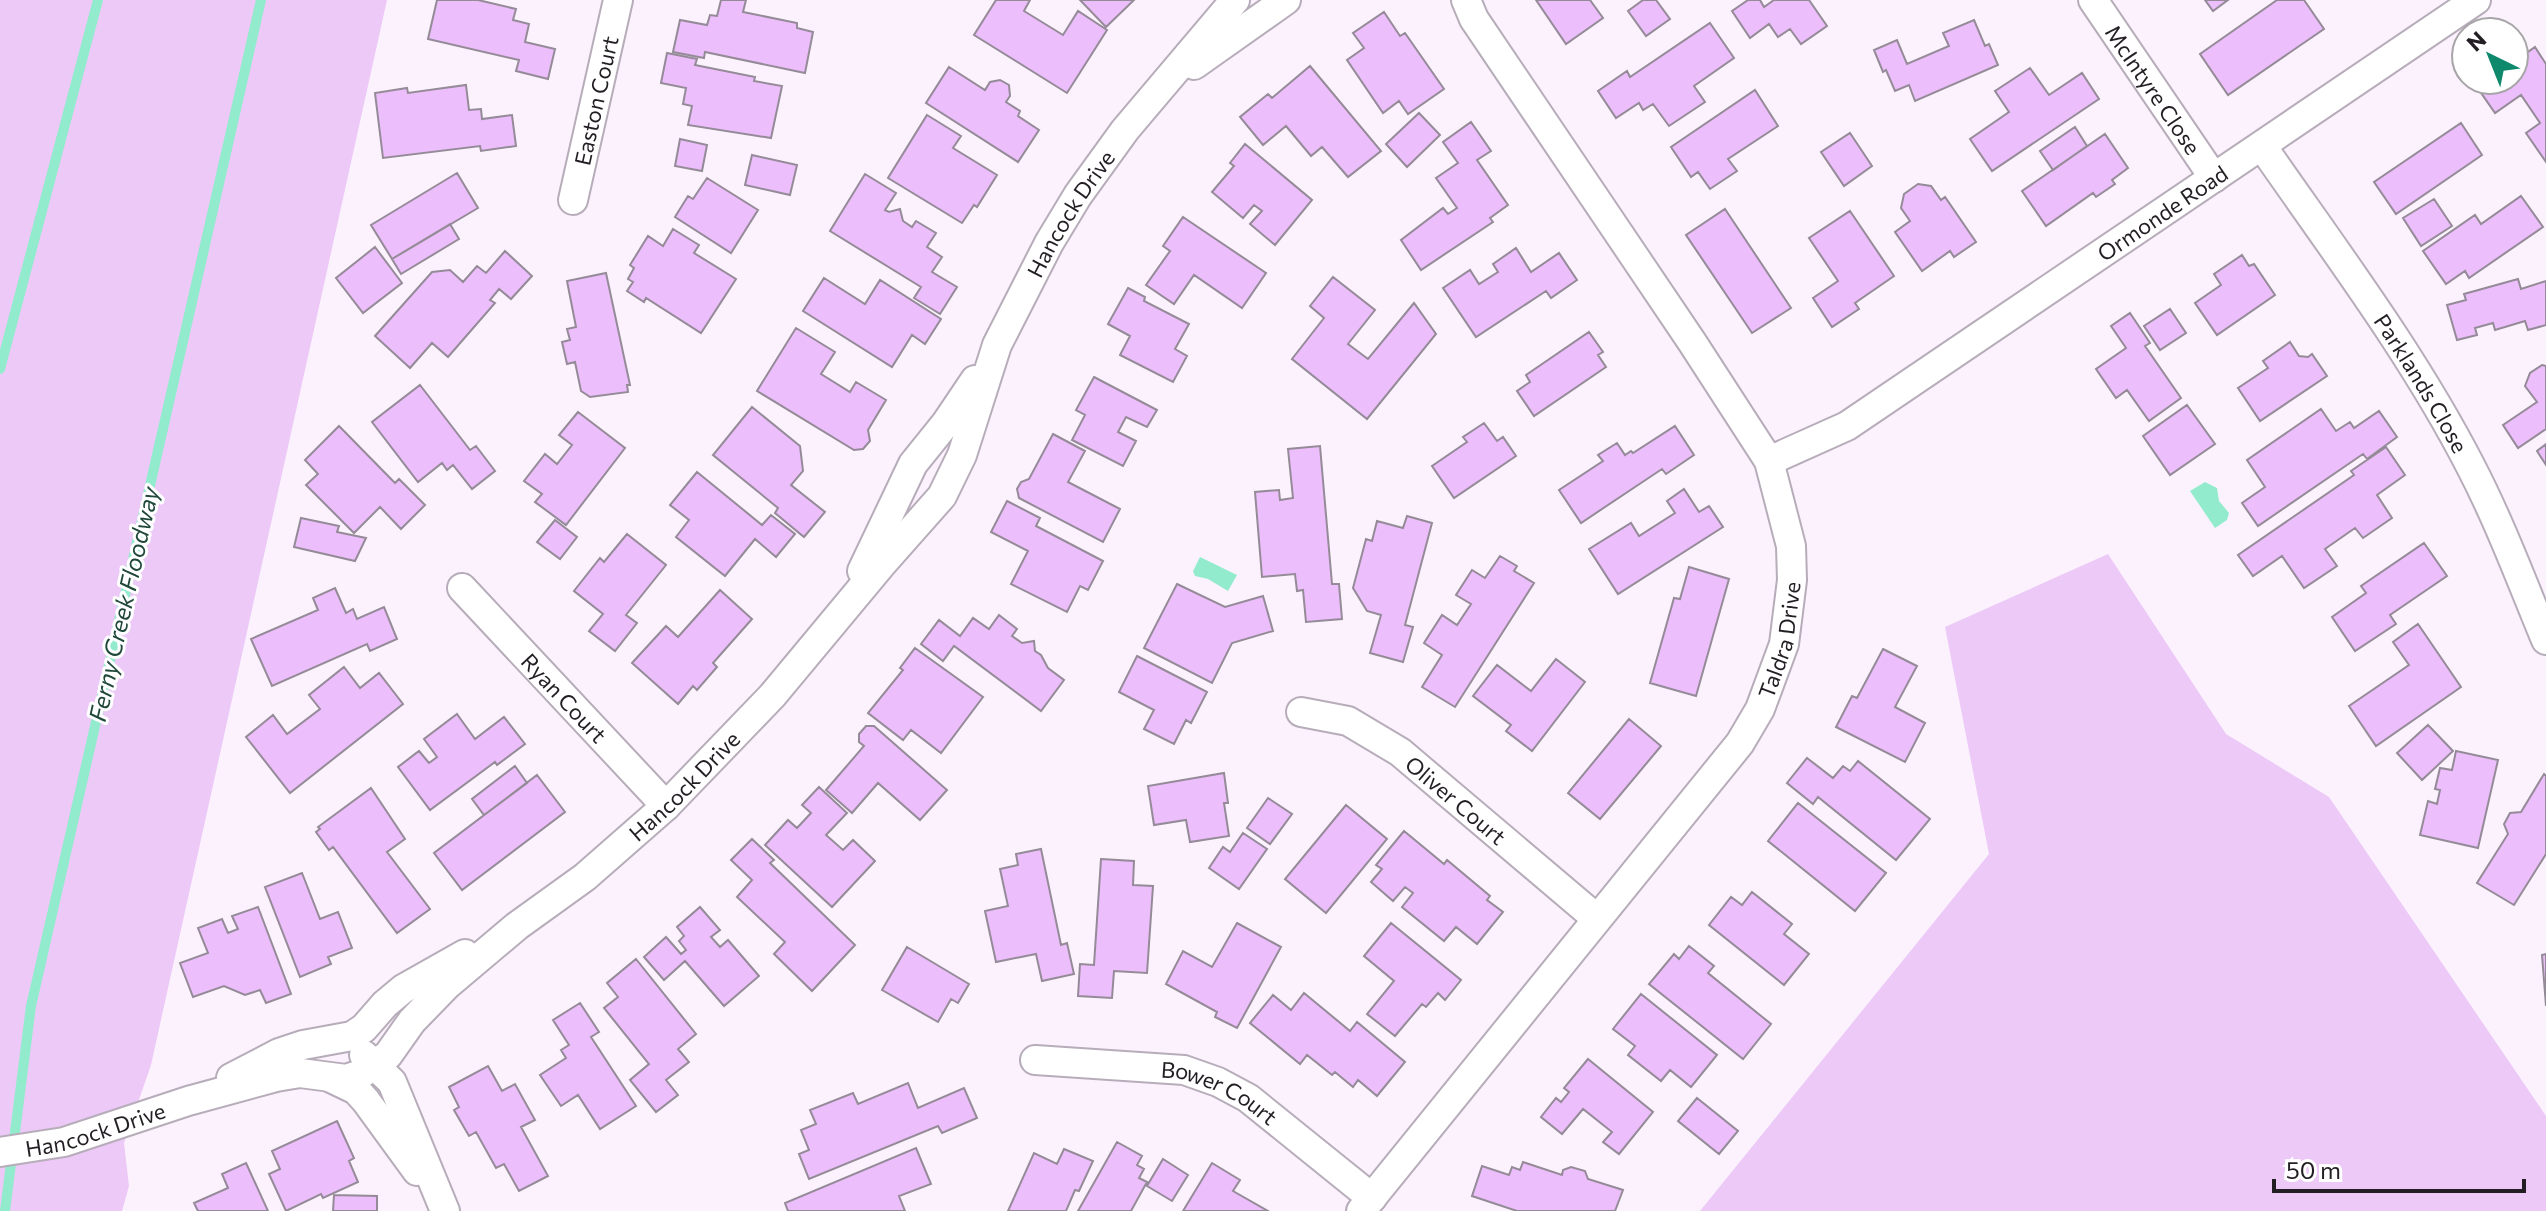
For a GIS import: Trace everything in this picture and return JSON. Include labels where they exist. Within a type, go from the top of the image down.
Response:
[{"type":"street","name":"Easton Court","points":[[573,200],[618,0]]},
{"type":"street","name":"Hancock Drive","points":[[832,623],[874,551],[913,464],[946,423],[997,345],[1049,243],[1078,195],[1125,130],[1235,0]]},
{"type":"street","name":"Hancock Drive","points":[[1158,91],[1286,0]]},
{"type":"street","name":"McIntyre Close","points":[[2093,0],[2214,178]]},
{"type":"street","name":"Ormonde Road","points":[[1778,488],[1847,426],[2476,0]]},
{"type":"street","name":"Taldra Drive","points":[[1367,1204],[1720,769],[1760,709],[1784,644],[1792,580],[1791,546],[1769,461],[1464,6]]},
{"type":"street","name":"Parklands Close","points":[[2262,146],[2410,363],[2470,464],[2546,640]]},
{"type":"street","name":"Hancock Drive","points":[[0,1152],[64,1142],[188,1101],[276,1077],[367,1066],[427,1003],[517,926],[585,877],[666,806],[772,696],[942,496],[962,455],[997,345]]},
{"type":"street","name":"Ormonde Road","points":[[1769,461],[1847,426]]},
{"type":"street","name":"Ryan Court","points":[[462,588],[666,806]]},
{"type":"street","name":"Oliver Court","points":[[1301,712],[1348,721],[1400,752],[1596,918]]},
{"type":"street","name":"Hancock Drive","points":[[188,1101],[279,1053],[322,1042],[367,1066]]},
{"type":"street","name":"Bower Court","points":[[1035,1060],[1184,1070],[1218,1082],[1248,1098],[1367,1204]]},
{"type":"street","points":[[367,1066],[443,1207]]},
{"type":"shaded area","points":[[0,0],[387,0],[151,1065],[124,1143],[129,1186],[122,1211],[0,1211]]},
{"type":"shaded area","points":[[2205,482],[2217,488],[2219,501],[2229,513],[2227,520],[2215,528],[2190,491]]},
{"type":"shaded area","points":[[2108,554],[2226,734],[2329,797],[2546,1116],[2546,1211],[1700,1211],[1989,854],[1945,627]]},
{"type":"shaded area","points":[[1200,557],[1237,575],[1228,591],[1208,579],[1195,576],[1193,571]]},
{"type":"building","points":[[437,0],[478,0],[516,9],[513,20],[529,24],[525,42],[555,49],[548,79],[516,71],[519,60],[428,39]]},
{"type":"building","points":[[721,0],[746,0],[743,12],[797,23],[797,28],[813,32],[805,73],[705,52],[704,58],[673,52],[680,20],[707,25],[710,15],[717,16]]},
{"type":"building","points":[[996,0],[1030,0],[1024,11],[1063,35],[1078,11],[1107,30],[1067,93],[974,35]]},
{"type":"building","points":[[1080,0],[1134,0],[1106,27]]},
{"type":"building","points":[[1536,0],[1590,0],[1603,18],[1566,44]]},
{"type":"building","points":[[1643,0],[1656,0],[1670,19],[1646,36],[1628,11]]},
{"type":"building","points":[[1748,0],[1760,0],[1764,7],[1774,0],[1809,0],[1827,26],[1801,44],[1790,29],[1778,37],[1769,24],[1750,38],[1732,11]]},
{"type":"building","points":[[2205,0],[2228,0],[2213,11]]},
{"type":"building","points":[[2277,0],[2304,0],[2324,29],[2228,95],[2200,54]]},
{"type":"building","points":[[1384,12],[1400,36],[1405,33],[1444,89],[1408,114],[1399,101],[1383,113],[1347,60],[1364,48],[1353,33]]},
{"type":"building","points":[[1974,20],[1985,46],[1989,44],[1998,65],[1915,101],[1909,85],[1895,91],[1874,50],[1897,40],[1907,64],[1949,46],[1943,33]]},
{"type":"building","points":[[1710,23],[1734,58],[1694,86],[1705,102],[1669,126],[1653,104],[1643,110],[1639,103],[1616,118],[1598,91],[1627,71],[1630,77]]},
{"type":"building","points":[[2535,47],[2546,64],[2546,162],[2526,133],[2540,123],[2522,96],[2530,96],[2530,51]]},
{"type":"building","points":[[667,53],[697,59],[695,65],[755,77],[754,81],[782,86],[771,138],[688,125],[692,106],[683,104],[686,88],[661,83]]},
{"type":"building","points":[[1310,66],[1381,151],[1348,177],[1322,147],[1311,156],[1286,126],[1263,145],[1240,117],[1268,94],[1272,98]]},
{"type":"building","points":[[949,67],[985,90],[990,82],[1000,80],[1009,85],[1010,96],[1006,102],[1020,111],[1018,116],[1039,130],[1018,162],[926,103]]},
{"type":"building","points":[[2030,68],[2049,95],[2082,73],[2099,99],[1992,171],[1970,139],[2009,112],[1995,91]]},
{"type":"building","points":[[466,85],[469,110],[481,109],[482,119],[512,115],[516,146],[481,151],[480,146],[383,158],[375,93],[407,88],[408,93]]},
{"type":"building","points":[[1755,90],[1778,126],[1728,159],[1737,171],[1710,189],[1698,172],[1691,177],[1671,147]]},
{"type":"building","points":[[2483,96],[2520,96],[2495,113]]},
{"type":"building","points":[[1419,113],[1440,135],[1407,167],[1386,144]]},
{"type":"building","points":[[927,115],[961,136],[953,148],[997,175],[977,207],[974,205],[962,223],[888,178]]},
{"type":"building","points":[[1471,122],[1491,151],[1477,160],[1508,205],[1490,218],[1493,222],[1421,270],[1401,240],[1443,208],[1448,214],[1457,208],[1436,178],[1458,163],[1443,142]]},
{"type":"building","points":[[2461,123],[2482,155],[2396,214],[2374,182]]},
{"type":"building","points":[[2075,127],[2087,146],[2053,170],[2040,151]]},
{"type":"building","points":[[1850,133],[1872,166],[1844,186],[1821,152]]},
{"type":"building","points":[[2105,134],[2128,168],[2112,180],[2115,184],[2096,197],[2093,193],[2046,226],[2022,191]]},
{"type":"building","points":[[680,139],[707,145],[702,171],[675,166]]},
{"type":"building","points":[[1245,144],[1312,200],[1275,245],[1250,224],[1262,211],[1254,205],[1243,218],[1212,192],[1234,166],[1230,163]]},
{"type":"building","points":[[752,155],[797,165],[790,195],[745,185]]},
{"type":"building","points":[[457,173],[478,208],[392,259],[371,225]]},
{"type":"building","points":[[865,174],[896,193],[885,210],[900,209],[903,221],[912,227],[916,221],[936,233],[927,247],[942,257],[932,272],[957,287],[940,314],[914,298],[921,287],[830,231]]},
{"type":"building","points":[[707,178],[758,210],[731,253],[675,217],[688,196],[693,199]]},
{"type":"building","points":[[1918,184],[1931,186],[1941,200],[1945,197],[1976,242],[1954,257],[1950,251],[1922,271],[1895,232],[1910,221],[1901,208],[1904,194]]},
{"type":"building","points":[[2521,196],[2543,227],[2469,278],[2465,271],[2446,284],[2423,251],[2475,215],[2481,224]]},
{"type":"building","points":[[2434,199],[2452,226],[2421,246],[2403,218]]},
{"type":"building","points":[[1725,209],[1791,308],[1752,333],[1686,235]]},
{"type":"building","points":[[1850,211],[1894,276],[1855,303],[1859,309],[1832,327],[1813,298],[1838,281],[1809,238]]},
{"type":"building","points":[[1183,217],[1266,273],[1242,308],[1194,275],[1174,304],[1146,285],[1170,251],[1163,246]]},
{"type":"building","points":[[450,224],[459,239],[401,274],[392,259]]},
{"type":"building","points":[[673,229],[699,245],[694,253],[736,279],[701,333],[646,298],[644,302],[627,291],[633,282],[628,279],[634,268],[630,265],[648,236],[663,246]]},
{"type":"building","points":[[375,247],[402,283],[363,313],[336,278]]},
{"type":"building","points":[[1516,248],[1531,272],[1559,253],[1577,280],[1551,298],[1546,291],[1476,337],[1443,288],[1470,270],[1479,284],[1498,272],[1493,264]]},
{"type":"building","points":[[505,251],[532,276],[511,299],[499,289],[490,300],[495,303],[448,357],[432,343],[410,368],[375,336],[432,272],[450,270],[463,282],[477,266],[486,273]]},
{"type":"building","points":[[2242,255],[2249,266],[2254,264],[2275,295],[2217,335],[2195,303],[2221,285],[2214,274]]},
{"type":"building","points":[[606,273],[630,385],[627,385],[628,392],[590,397],[581,391],[575,362],[567,364],[562,342],[570,340],[567,329],[576,327],[567,281]]},
{"type":"building","points":[[1333,277],[1375,310],[1348,344],[1368,359],[1414,303],[1436,334],[1367,419],[1292,359],[1324,318],[1310,306]]},
{"type":"building","points":[[824,278],[865,304],[880,280],[941,319],[925,344],[912,335],[892,367],[803,311]]},
{"type":"building","points":[[2518,279],[2521,289],[2546,281],[2546,325],[2528,330],[2525,321],[2495,330],[2493,323],[2475,328],[2477,335],[2457,340],[2447,305],[2466,300],[2464,294]]},
{"type":"building","points":[[1128,288],[1145,297],[1144,301],[1189,324],[1175,349],[1187,356],[1173,382],[1120,355],[1130,336],[1108,324]]},
{"type":"building","points":[[2170,309],[2186,333],[2160,350],[2144,326]]},
{"type":"building","points":[[2130,313],[2150,343],[2145,346],[2181,398],[2149,421],[2127,390],[2116,398],[2096,369],[2126,348],[2111,326]]},
{"type":"building","points":[[796,328],[835,352],[821,374],[850,392],[856,382],[886,400],[868,430],[870,441],[863,449],[854,450],[757,391]]},
{"type":"building","points":[[1589,332],[1603,352],[1598,355],[1606,367],[1534,416],[1517,391],[1530,382],[1526,375]]},
{"type":"building","points":[[2290,342],[2299,356],[2312,354],[2327,376],[2260,421],[2238,388],[2268,368],[2263,361]]},
{"type":"building","points":[[2542,365],[2546,366],[2546,429],[2518,448],[2503,425],[2537,402],[2525,386],[2530,373]]},
{"type":"building","points":[[1094,377],[1157,410],[1147,427],[1126,417],[1118,432],[1136,441],[1123,466],[1072,440],[1085,415],[1076,410]]},
{"type":"building","points":[[420,385],[470,450],[476,446],[495,471],[472,489],[453,465],[447,470],[442,463],[418,482],[372,422]]},
{"type":"building","points":[[2187,405],[2215,444],[2170,475],[2143,436]]},
{"type":"building","points":[[752,407],[800,446],[803,471],[791,485],[825,512],[804,537],[775,513],[778,508],[713,455]]},
{"type":"building","points":[[2321,409],[2336,431],[2350,422],[2354,428],[2379,411],[2397,437],[2367,459],[2363,454],[2258,526],[2242,503],[2265,487],[2247,460]]},
{"type":"building","points":[[578,412],[625,448],[566,525],[535,502],[542,494],[524,481],[545,454],[557,464],[572,445],[559,435]]},
{"type":"building","points":[[1484,423],[1497,441],[1503,437],[1516,456],[1454,498],[1432,466],[1467,442],[1463,437]]},
{"type":"building","points":[[339,426],[395,483],[399,479],[425,505],[401,529],[380,507],[354,533],[306,485],[318,474],[305,460]]},
{"type":"building","points":[[1675,426],[1694,455],[1666,474],[1662,469],[1581,523],[1559,490],[1603,461],[1598,455],[1617,443],[1625,455],[1631,451],[1633,453]]},
{"type":"building","points":[[1053,434],[1085,451],[1068,482],[1120,509],[1103,542],[1019,498],[1017,489],[1021,482],[1029,479]]},
{"type":"building","points":[[2546,444],[2546,465],[2537,451]]},
{"type":"building","points":[[1320,446],[1332,584],[1339,584],[1342,619],[1306,622],[1303,590],[1297,591],[1295,574],[1262,577],[1255,492],[1279,490],[1280,500],[1293,498],[1288,449]]},
{"type":"building","points":[[2386,447],[2405,475],[2377,495],[2392,518],[2363,538],[2355,528],[2325,549],[2337,566],[2304,588],[2282,556],[2253,576],[2238,555],[2354,475],[2351,471]]},
{"type":"building","points":[[697,472],[762,525],[771,515],[795,534],[776,557],[755,539],[725,576],[676,537],[689,520],[670,505]]},
{"type":"building","points":[[1684,489],[1699,512],[1709,506],[1723,527],[1618,594],[1589,549],[1631,523],[1639,536],[1675,513],[1667,501]]},
{"type":"building","points":[[1007,501],[1040,518],[1036,526],[1103,561],[1088,590],[1080,586],[1067,612],[1011,584],[1028,551],[991,532]]},
{"type":"building","points":[[1407,516],[1432,523],[1405,625],[1413,627],[1403,662],[1370,653],[1381,615],[1367,611],[1353,588],[1366,539],[1372,541],[1377,521],[1403,528]]},
{"type":"building","points":[[301,518],[339,526],[337,532],[366,538],[355,561],[294,547]]},
{"type":"building","points":[[555,520],[577,537],[560,559],[537,542]]},
{"type":"building","points":[[627,534],[666,565],[626,615],[637,623],[615,651],[589,631],[603,614],[574,591],[600,558],[604,562]]},
{"type":"building","points":[[2424,543],[2447,576],[2390,615],[2396,624],[2355,651],[2332,617],[2366,593],[2361,586]]},
{"type":"building","points":[[1500,556],[1517,566],[1514,571],[1534,583],[1455,707],[1422,687],[1442,655],[1424,643],[1442,615],[1457,625],[1471,604],[1456,595],[1472,570],[1485,578]]},
{"type":"building","points":[[1689,567],[1729,579],[1696,696],[1650,683],[1674,598],[1680,599]]},
{"type":"building","points":[[1177,584],[1225,607],[1263,596],[1273,631],[1232,643],[1212,683],[1144,648]]},
{"type":"building","points":[[335,588],[346,613],[353,609],[357,619],[384,607],[397,639],[370,651],[367,644],[272,686],[251,639],[318,610],[313,598]]},
{"type":"building","points":[[720,590],[752,619],[713,663],[717,667],[697,690],[693,686],[678,704],[632,663],[666,626],[678,637]]},
{"type":"building","points":[[999,615],[1017,629],[1012,636],[1022,643],[1034,641],[1035,651],[1048,668],[1064,680],[1041,711],[954,646],[943,661],[921,644],[939,620],[960,636],[973,618],[989,629]]},
{"type":"building","points":[[2418,624],[2461,687],[2376,746],[2349,706],[2409,665],[2393,642]]},
{"type":"building","points":[[915,648],[983,697],[941,753],[911,730],[903,740],[868,713],[903,670],[900,668]]},
{"type":"building","points":[[1883,649],[1917,666],[1895,707],[1925,723],[1905,762],[1836,727],[1852,696],[1857,698]]},
{"type":"building","points":[[1137,656],[1207,692],[1191,723],[1186,720],[1174,744],[1144,729],[1154,710],[1119,692]]},
{"type":"building","points":[[1556,659],[1585,682],[1532,751],[1506,731],[1511,725],[1473,696],[1497,665],[1531,691]]},
{"type":"building","points":[[344,667],[360,688],[379,673],[403,704],[290,793],[246,737],[273,715],[287,734],[320,709],[309,695]]},
{"type":"building","points":[[457,714],[475,739],[504,717],[525,744],[430,810],[398,767],[419,751],[429,763],[437,757],[424,739]]},
{"type":"building","points":[[1629,719],[1661,746],[1600,819],[1568,793]]},
{"type":"building","points":[[2428,725],[2453,751],[2422,780],[2397,753]]},
{"type":"building","points":[[866,726],[874,726],[947,790],[920,820],[878,783],[852,813],[826,790],[864,746],[859,742],[859,734]]},
{"type":"building","points":[[2456,751],[2498,760],[2478,848],[2420,835],[2428,801],[2437,804],[2440,790],[2435,789],[2440,768],[2452,770]]},
{"type":"building","points":[[1807,758],[1833,778],[1843,766],[1850,771],[1858,761],[1930,819],[1896,860],[1818,797],[1813,804],[1787,783]]},
{"type":"building","points":[[515,766],[527,783],[484,815],[472,799]]},
{"type":"building","points":[[1224,773],[1229,836],[1190,842],[1186,820],[1154,825],[1148,786]]},
{"type":"building","points":[[2544,774],[2546,854],[2514,905],[2477,883],[2508,834],[2504,824],[2510,813],[2521,812]]},
{"type":"building","points":[[537,775],[565,812],[462,890],[434,853]]},
{"type":"building","points":[[819,787],[847,813],[826,835],[843,850],[853,840],[875,861],[832,907],[765,845],[788,820],[797,828],[811,813],[802,805]]},
{"type":"building","points":[[371,788],[405,839],[387,852],[430,909],[397,933],[333,847],[329,850],[316,832],[320,829],[318,827]]},
{"type":"building","points":[[1268,798],[1292,814],[1270,844],[1247,828]]},
{"type":"building","points":[[1798,803],[1886,873],[1855,911],[1768,841]]},
{"type":"building","points":[[1346,805],[1387,839],[1326,913],[1285,879]]},
{"type":"building","points":[[1404,831],[1444,864],[1447,860],[1490,896],[1487,900],[1503,912],[1477,944],[1456,927],[1444,941],[1402,907],[1413,893],[1405,887],[1393,901],[1371,882],[1382,869],[1376,865]]},
{"type":"building","points":[[1243,833],[1267,849],[1239,889],[1209,868],[1223,847],[1230,852]]},
{"type":"building","points":[[752,839],[774,860],[770,863],[855,945],[812,991],[774,954],[785,942],[737,897],[752,880],[731,860]]},
{"type":"building","points":[[1041,849],[1061,945],[1067,943],[1074,974],[1042,981],[1036,954],[996,962],[985,911],[1008,906],[1000,869],[1018,865],[1016,854]]},
{"type":"building","points":[[1101,859],[1134,861],[1133,885],[1153,886],[1147,973],[1114,971],[1112,998],[1078,996],[1080,964],[1094,965]]},
{"type":"building","points":[[302,873],[320,919],[338,912],[352,948],[328,957],[331,964],[300,977],[265,887]]},
{"type":"building","points":[[1752,892],[1792,924],[1784,934],[1809,954],[1784,985],[1709,925],[1731,897],[1742,905]]},
{"type":"building","points":[[258,907],[291,994],[266,1003],[260,990],[245,995],[224,986],[193,997],[180,963],[208,953],[198,928],[222,919],[228,933],[238,929],[232,916]]},
{"type":"building","points":[[700,907],[720,930],[711,937],[720,947],[728,940],[759,976],[724,1006],[685,961],[664,980],[644,957],[666,937],[681,954],[686,950],[679,941],[684,936],[677,927]]},
{"type":"building","points":[[1237,923],[1281,947],[1237,1028],[1215,1017],[1217,1012],[1166,984],[1183,951],[1212,967]]},
{"type":"building","points":[[1391,923],[1461,980],[1445,1000],[1438,993],[1426,1007],[1422,1004],[1395,1036],[1367,1014],[1394,981],[1364,956]]},
{"type":"building","points":[[1689,946],[1714,966],[1708,973],[1771,1024],[1743,1059],[1649,984],[1674,954],[1679,959]]},
{"type":"building","points":[[907,947],[969,984],[958,1003],[951,999],[938,1022],[882,990]]},
{"type":"building","points":[[2546,954],[2546,1006],[2542,955]]},
{"type":"building","points":[[636,959],[696,1034],[678,1049],[689,1062],[666,1080],[678,1095],[656,1112],[630,1080],[649,1064],[604,1008],[618,997],[607,983]]},
{"type":"building","points":[[1304,993],[1350,1031],[1357,1022],[1405,1062],[1377,1096],[1358,1080],[1353,1087],[1335,1072],[1332,1075],[1307,1055],[1300,1064],[1250,1023],[1273,995],[1291,1010]]},
{"type":"building","points":[[1641,994],[1717,1055],[1691,1087],[1670,1070],[1661,1081],[1628,1055],[1635,1046],[1613,1029]]},
{"type":"building","points":[[580,1003],[599,1032],[591,1037],[636,1106],[600,1129],[578,1095],[561,1106],[540,1075],[566,1058],[561,1050],[569,1045],[553,1020]]},
{"type":"building","points":[[1588,1059],[1653,1112],[1619,1154],[1603,1142],[1612,1132],[1583,1109],[1562,1134],[1541,1117],[1556,1098],[1561,1102],[1569,1092],[1564,1088]]},
{"type":"building","points":[[488,1066],[502,1091],[515,1084],[535,1120],[521,1127],[548,1176],[519,1191],[504,1164],[496,1168],[476,1132],[469,1136],[454,1110],[459,1107],[449,1087]]},
{"type":"building","points":[[908,1083],[918,1108],[964,1088],[977,1118],[942,1133],[938,1126],[809,1179],[799,1154],[809,1150],[801,1130],[816,1124],[810,1110],[853,1093],[858,1104]]},
{"type":"building","points":[[1697,1098],[1738,1131],[1719,1154],[1678,1121]]},
{"type":"building","points":[[337,1121],[354,1158],[349,1161],[358,1182],[323,1198],[321,1194],[286,1211],[269,1174],[280,1169],[272,1151]]},
{"type":"building","points":[[1117,1142],[1142,1156],[1137,1165],[1144,1169],[1139,1178],[1147,1182],[1131,1211],[1078,1211]]},
{"type":"building","points":[[916,1148],[931,1184],[899,1196],[905,1211],[788,1211],[785,1203]]},
{"type":"building","points":[[1064,1149],[1093,1161],[1066,1211],[1008,1211],[1034,1153],[1057,1164]]},
{"type":"building","points":[[1163,1159],[1188,1175],[1172,1201],[1147,1186]]},
{"type":"building","points":[[1523,1162],[1562,1175],[1563,1170],[1571,1167],[1585,1171],[1588,1179],[1623,1190],[1615,1211],[1517,1211],[1472,1196],[1482,1166],[1509,1175],[1512,1167],[1520,1170]]},
{"type":"building","points":[[246,1163],[268,1211],[198,1211],[194,1203],[228,1188],[222,1174]]},
{"type":"building","points":[[1212,1163],[1240,1180],[1233,1191],[1268,1211],[1183,1211]]},
{"type":"building","points":[[334,1195],[377,1196],[377,1211],[333,1211]]},
{"type":"waterway","name":"Ferny Creek Floodway","points":[[0,369],[98,0]]},
{"type":"waterway","name":"Ferny Creek Floodway","points":[[5,1211],[31,1006],[261,0]]}]
